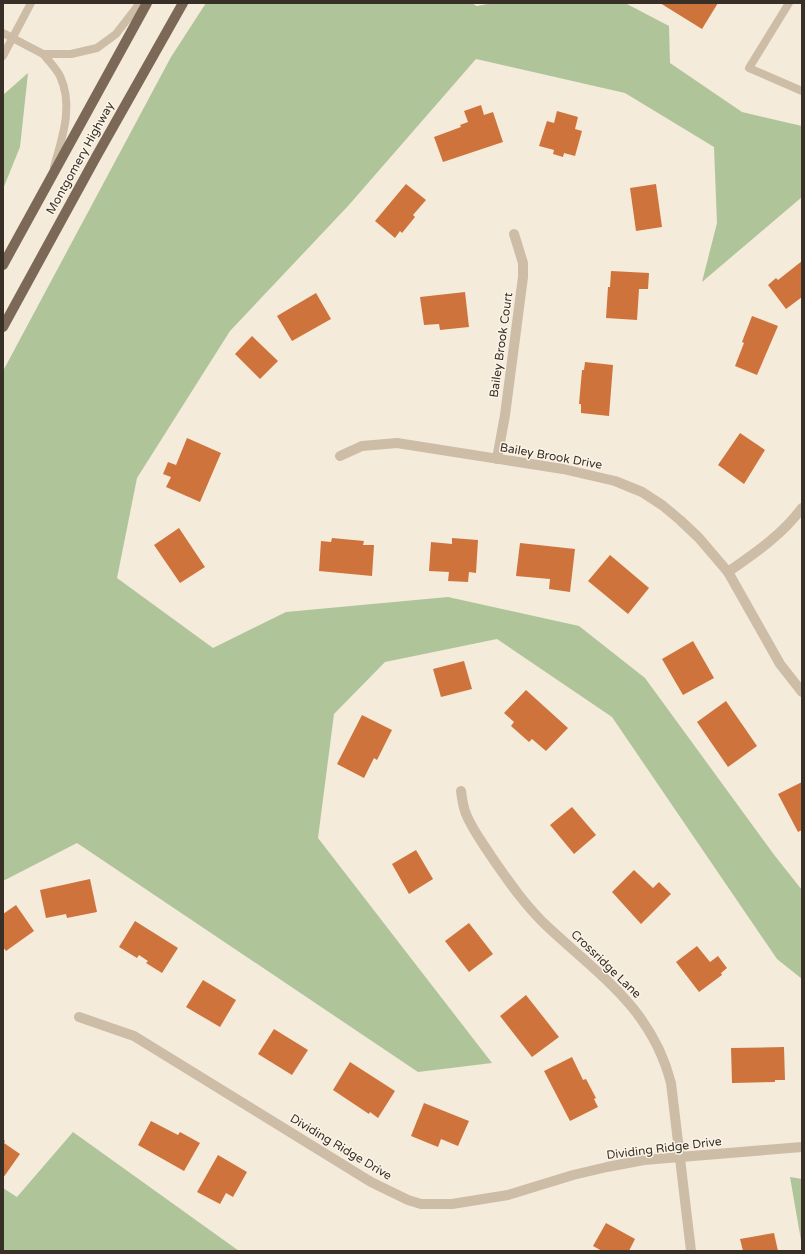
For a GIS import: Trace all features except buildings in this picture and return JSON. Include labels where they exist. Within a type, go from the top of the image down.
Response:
[{"type":"main road","name":"Montgomery Highway","points":[[3,265],[147,3]]},
{"type":"main road","name":"Montgomery Highway","points":[[3,328],[96,157],[183,3]]},
{"type":"street","name":"Bailey Brook Court","points":[[497,459],[505,414],[523,277],[523,263],[514,234]]},
{"type":"street","name":"Bailey Brook Drive","points":[[340,456],[362,446],[397,443],[593,475],[615,481],[642,492],[662,505],[680,520],[699,538],[728,572],[780,664],[802,692]]},
{"type":"street","points":[[728,572],[768,544],[782,531],[802,508]]},
{"type":"street","name":"Crossridge Lane","points":[[461,790],[466,813],[477,834],[513,889],[549,928],[625,997],[640,1016],[658,1047],[666,1065],[671,1084],[691,1251]]},
{"type":"street","name":"Dividing Ridge Drive","points":[[79,1016],[134,1036],[371,1182],[408,1200],[421,1204],[452,1204],[508,1195],[607,1167],[680,1157],[802,1147]]},
{"type":"lane","points":[[3,56],[31,3]]},
{"type":"lane","points":[[43,54],[71,54],[97,48],[116,34],[140,3]]},
{"type":"lane","points":[[789,3],[749,68],[802,91]]},
{"type":"lane","points":[[3,33],[43,54],[60,76],[66,98],[66,120],[52,175]]},
{"type":"green space","points":[[206,3],[471,3],[477,6],[493,3],[625,3],[669,26],[670,63],[742,112],[802,126],[802,197],[702,282],[717,223],[714,147],[625,93],[476,59],[348,206],[230,331],[137,478],[117,578],[213,648],[286,612],[448,597],[579,626],[645,678],[775,856],[802,890],[802,979],[777,959],[612,717],[497,639],[385,662],[334,714],[318,838],[492,1063],[418,1072],[77,843],[3,881],[3,371],[171,57]]},
{"type":"green space","points":[[28,73],[20,147],[3,189],[3,95]]},
{"type":"green space","points":[[73,1132],[239,1251],[3,1251],[3,1188],[17,1197]]},
{"type":"green space","points":[[790,1177],[802,1179],[802,1246]]}]
